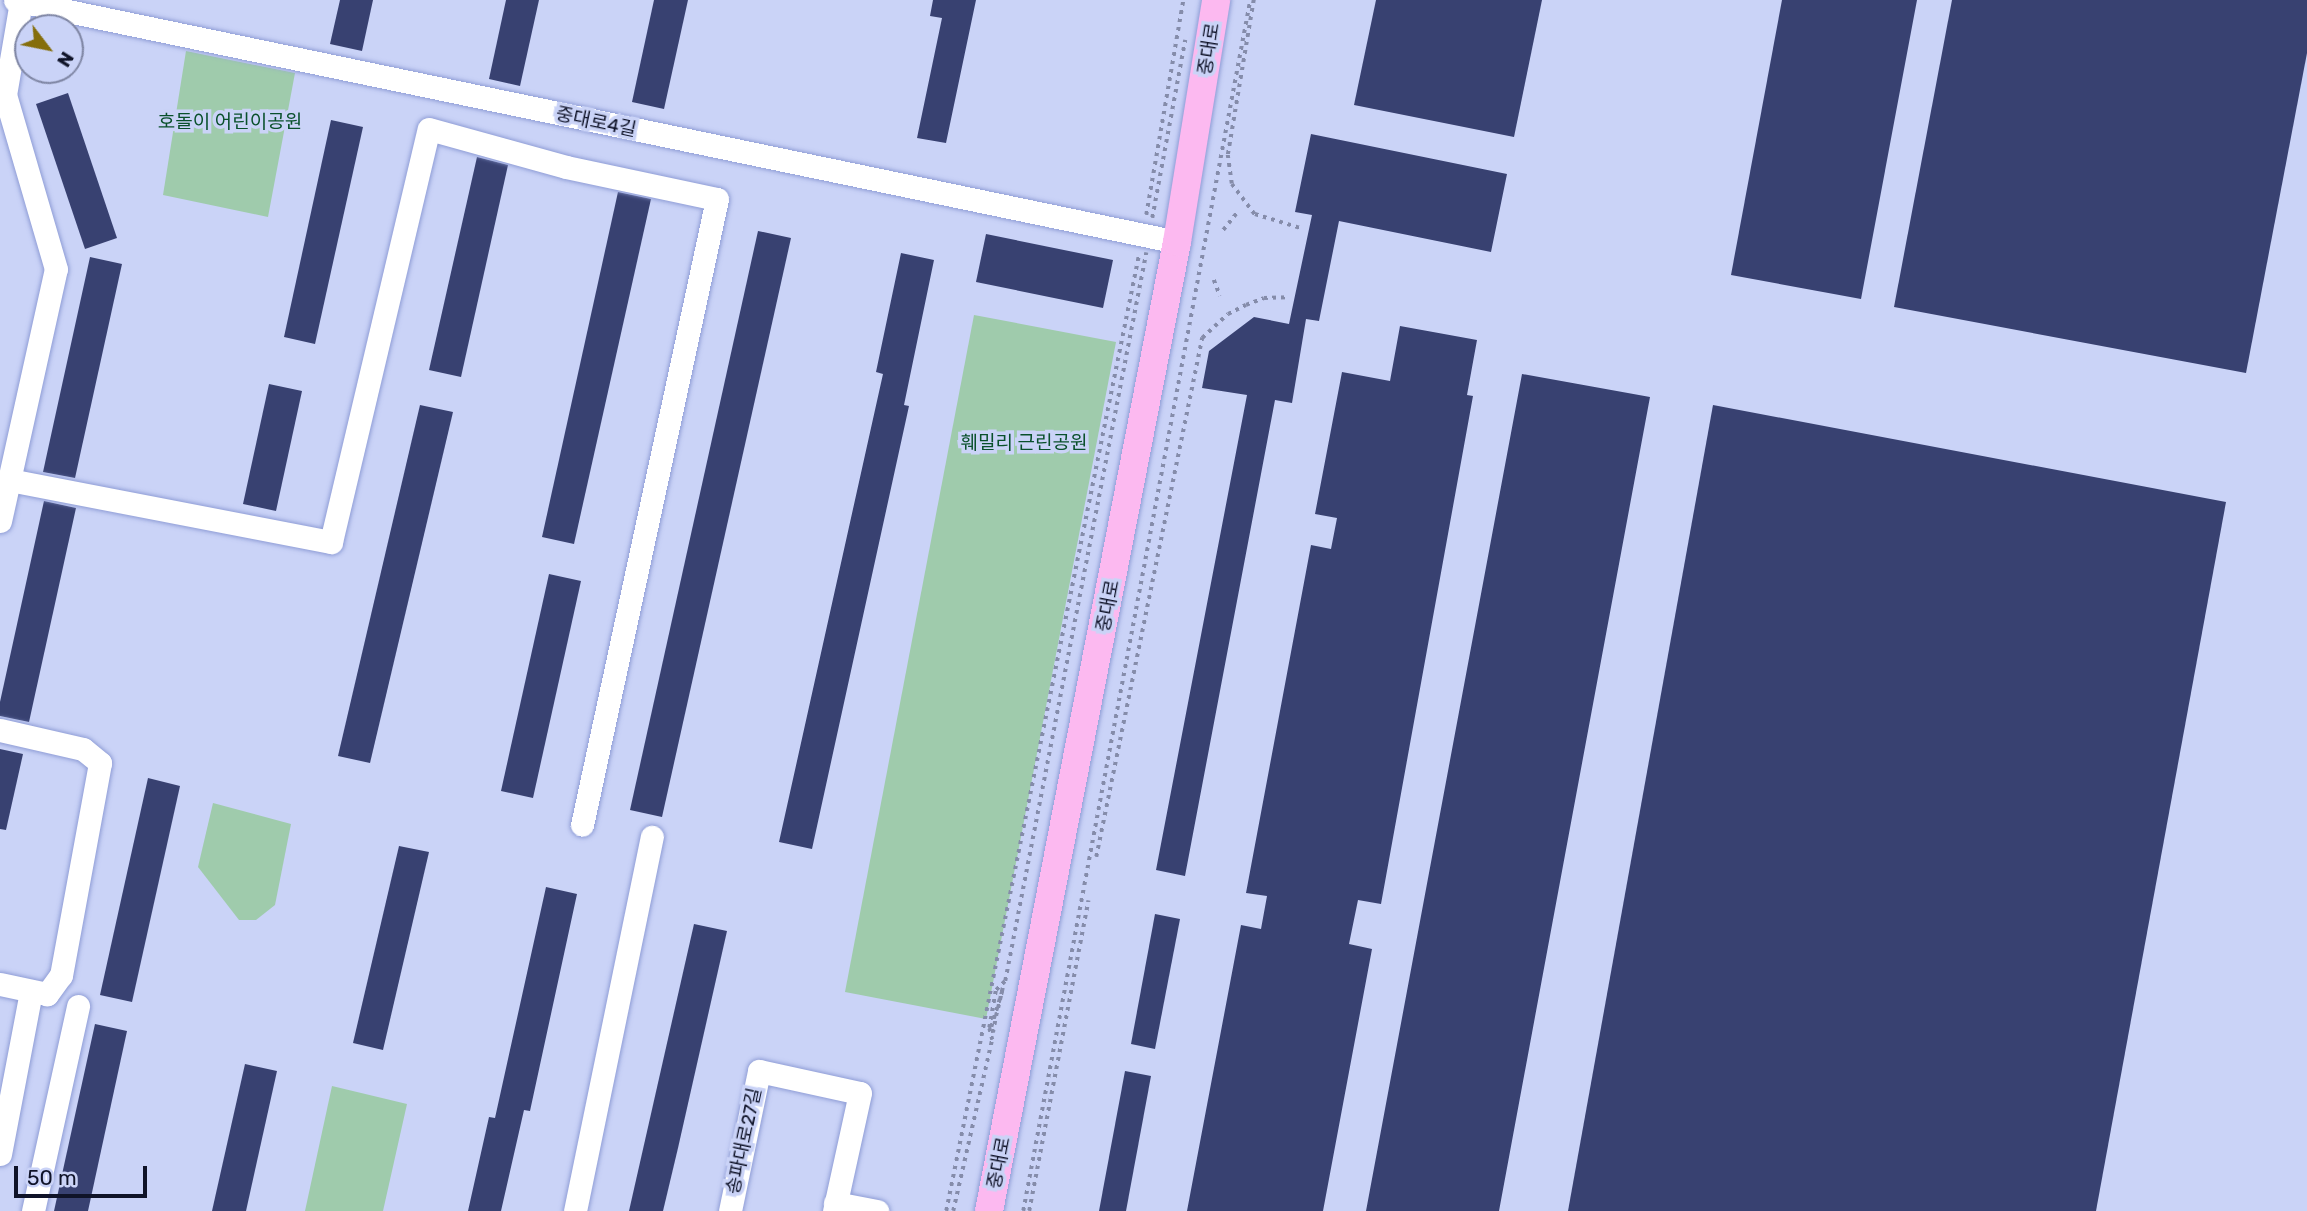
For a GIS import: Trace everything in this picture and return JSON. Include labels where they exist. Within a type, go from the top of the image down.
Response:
[{"type":"main road","name":"중대로","points":[[989,1211],[1177,242],[1216,0]]},
{"type":"street","name":"중대로4길","points":[[18,1],[1177,242]]},
{"type":"street","points":[[0,521],[56,269],[3,96],[18,1]]},
{"type":"street","points":[[9,480],[331,542],[429,129],[566,167],[717,199],[582,825]]},
{"type":"street","points":[[0,730],[83,749],[100,763],[61,975],[47,994],[0,984]]},
{"type":"street","points":[[575,1211],[652,837]]},
{"type":"street","points":[[0,1154],[31,991]]},
{"type":"street","points":[[33,1211],[78,1006]]},
{"type":"street","name":"송파대로27길","points":[[730,1211],[759,1071],[860,1093],[834,1207]]},
{"type":"street","points":[[834,1207],[877,1211]]},
{"type":"path","points":[[953,1211],[992,1040],[989,1028],[996,990],[1005,981],[1145,236],[1182,0]]},
{"type":"path","points":[[1252,0],[1228,155],[1232,184],[1255,214],[1300,228]]},
{"type":"path","points":[[1023,1211],[1252,0]]},
{"type":"path","points":[[946,1211],[1187,26]]},
{"type":"path","points":[[1223,230],[1236,214]]},
{"type":"path","points":[[1214,280],[1220,296]]},
{"type":"path","points":[[1096,857],[1202,338],[1228,314],[1247,305],[1264,298],[1289,298]]},
{"type":"path","points":[[1029,1211],[1087,901]]},
{"type":"path","points":[[996,1013],[1003,988],[996,1013]]},
{"type":"green space","name":"호돌이 어린이공원","points":[[186,51],[295,73],[268,217],[163,195]]},
{"type":"green space","name":"훼밀리 근린공원","points":[[974,315],[1116,342],[986,1019],[845,992]]},
{"type":"green space","points":[[213,803],[291,824],[275,905],[256,920],[239,920],[198,867]]},
{"type":"green space","points":[[332,1086],[407,1104],[383,1211],[305,1211]]},
{"type":"building","points":[[340,0],[373,0],[362,51],[330,44]]},
{"type":"building","points":[[506,0],[539,0],[520,86],[489,79]]},
{"type":"building","points":[[654,0],[688,0],[664,109],[632,102]]},
{"type":"building","points":[[933,0],[976,0],[946,143],[917,138],[942,18],[930,16]]},
{"type":"building","points":[[1376,0],[1542,0],[1514,137],[1354,105]]},
{"type":"building","points":[[1782,0],[1917,0],[1861,299],[1731,275]]},
{"type":"building","points":[[1952,0],[2307,0],[2307,53],[2246,373],[1894,307]]},
{"type":"building","points":[[68,93],[117,238],[85,249],[36,104]]},
{"type":"building","points":[[331,120],[363,127],[315,344],[284,337]]},
{"type":"building","points":[[1311,134],[1507,174],[1491,252],[1339,221],[1319,321],[1306,319],[1292,403],[1275,400],[1185,876],[1156,870],[1247,395],[1202,388],[1209,351],[1254,317],[1289,324],[1312,215],[1295,212]]},
{"type":"building","points":[[477,157],[508,165],[461,377],[429,370]]},
{"type":"building","points":[[618,192],[651,199],[574,544],[542,537]]},
{"type":"building","points":[[758,231],[791,238],[662,817],[630,810]]},
{"type":"building","points":[[986,234],[1113,260],[1103,308],[976,282]]},
{"type":"building","points":[[901,253],[934,260],[904,405],[909,406],[812,849],[779,842],[883,374],[876,372]]},
{"type":"building","points":[[90,257],[122,264],[75,478],[43,472]]},
{"type":"building","points":[[1400,326],[1477,340],[1467,395],[1473,396],[1381,904],[1358,900],[1349,944],[1372,949],[1323,1211],[1187,1211],[1241,925],[1261,929],[1267,896],[1246,893],[1311,545],[1331,549],[1337,518],[1315,514],[1342,372],[1390,381]]},
{"type":"building","points":[[1522,374],[1650,397],[1499,1211],[1366,1211]]},
{"type":"building","points":[[269,384],[302,391],[276,511],[243,504]]},
{"type":"building","points":[[420,405],[453,412],[370,763],[338,756]]},
{"type":"building","points":[[1713,405],[2226,502],[2096,1211],[1568,1211]]},
{"type":"building","points":[[44,501],[76,508],[29,722],[0,716],[0,702]]},
{"type":"building","points":[[549,574],[581,581],[533,798],[501,791]]},
{"type":"building","points":[[0,749],[23,754],[6,830],[0,829]]},
{"type":"building","points":[[148,778],[180,786],[132,1002],[100,995]]},
{"type":"building","points":[[399,846],[429,852],[383,1050],[353,1043]]},
{"type":"building","points":[[546,887],[577,894],[530,1111],[524,1110],[501,1211],[468,1211],[489,1117],[495,1118]]},
{"type":"building","points":[[1155,914],[1180,919],[1155,1049],[1131,1044]]},
{"type":"building","points":[[694,924],[727,931],[678,1148],[663,1211],[629,1211]]},
{"type":"building","points":[[95,1024],[127,1031],[88,1211],[54,1211]]},
{"type":"building","points":[[245,1064],[277,1071],[246,1211],[212,1211]]},
{"type":"building","points":[[1125,1071],[1151,1076],[1126,1211],[1099,1211]]}]
